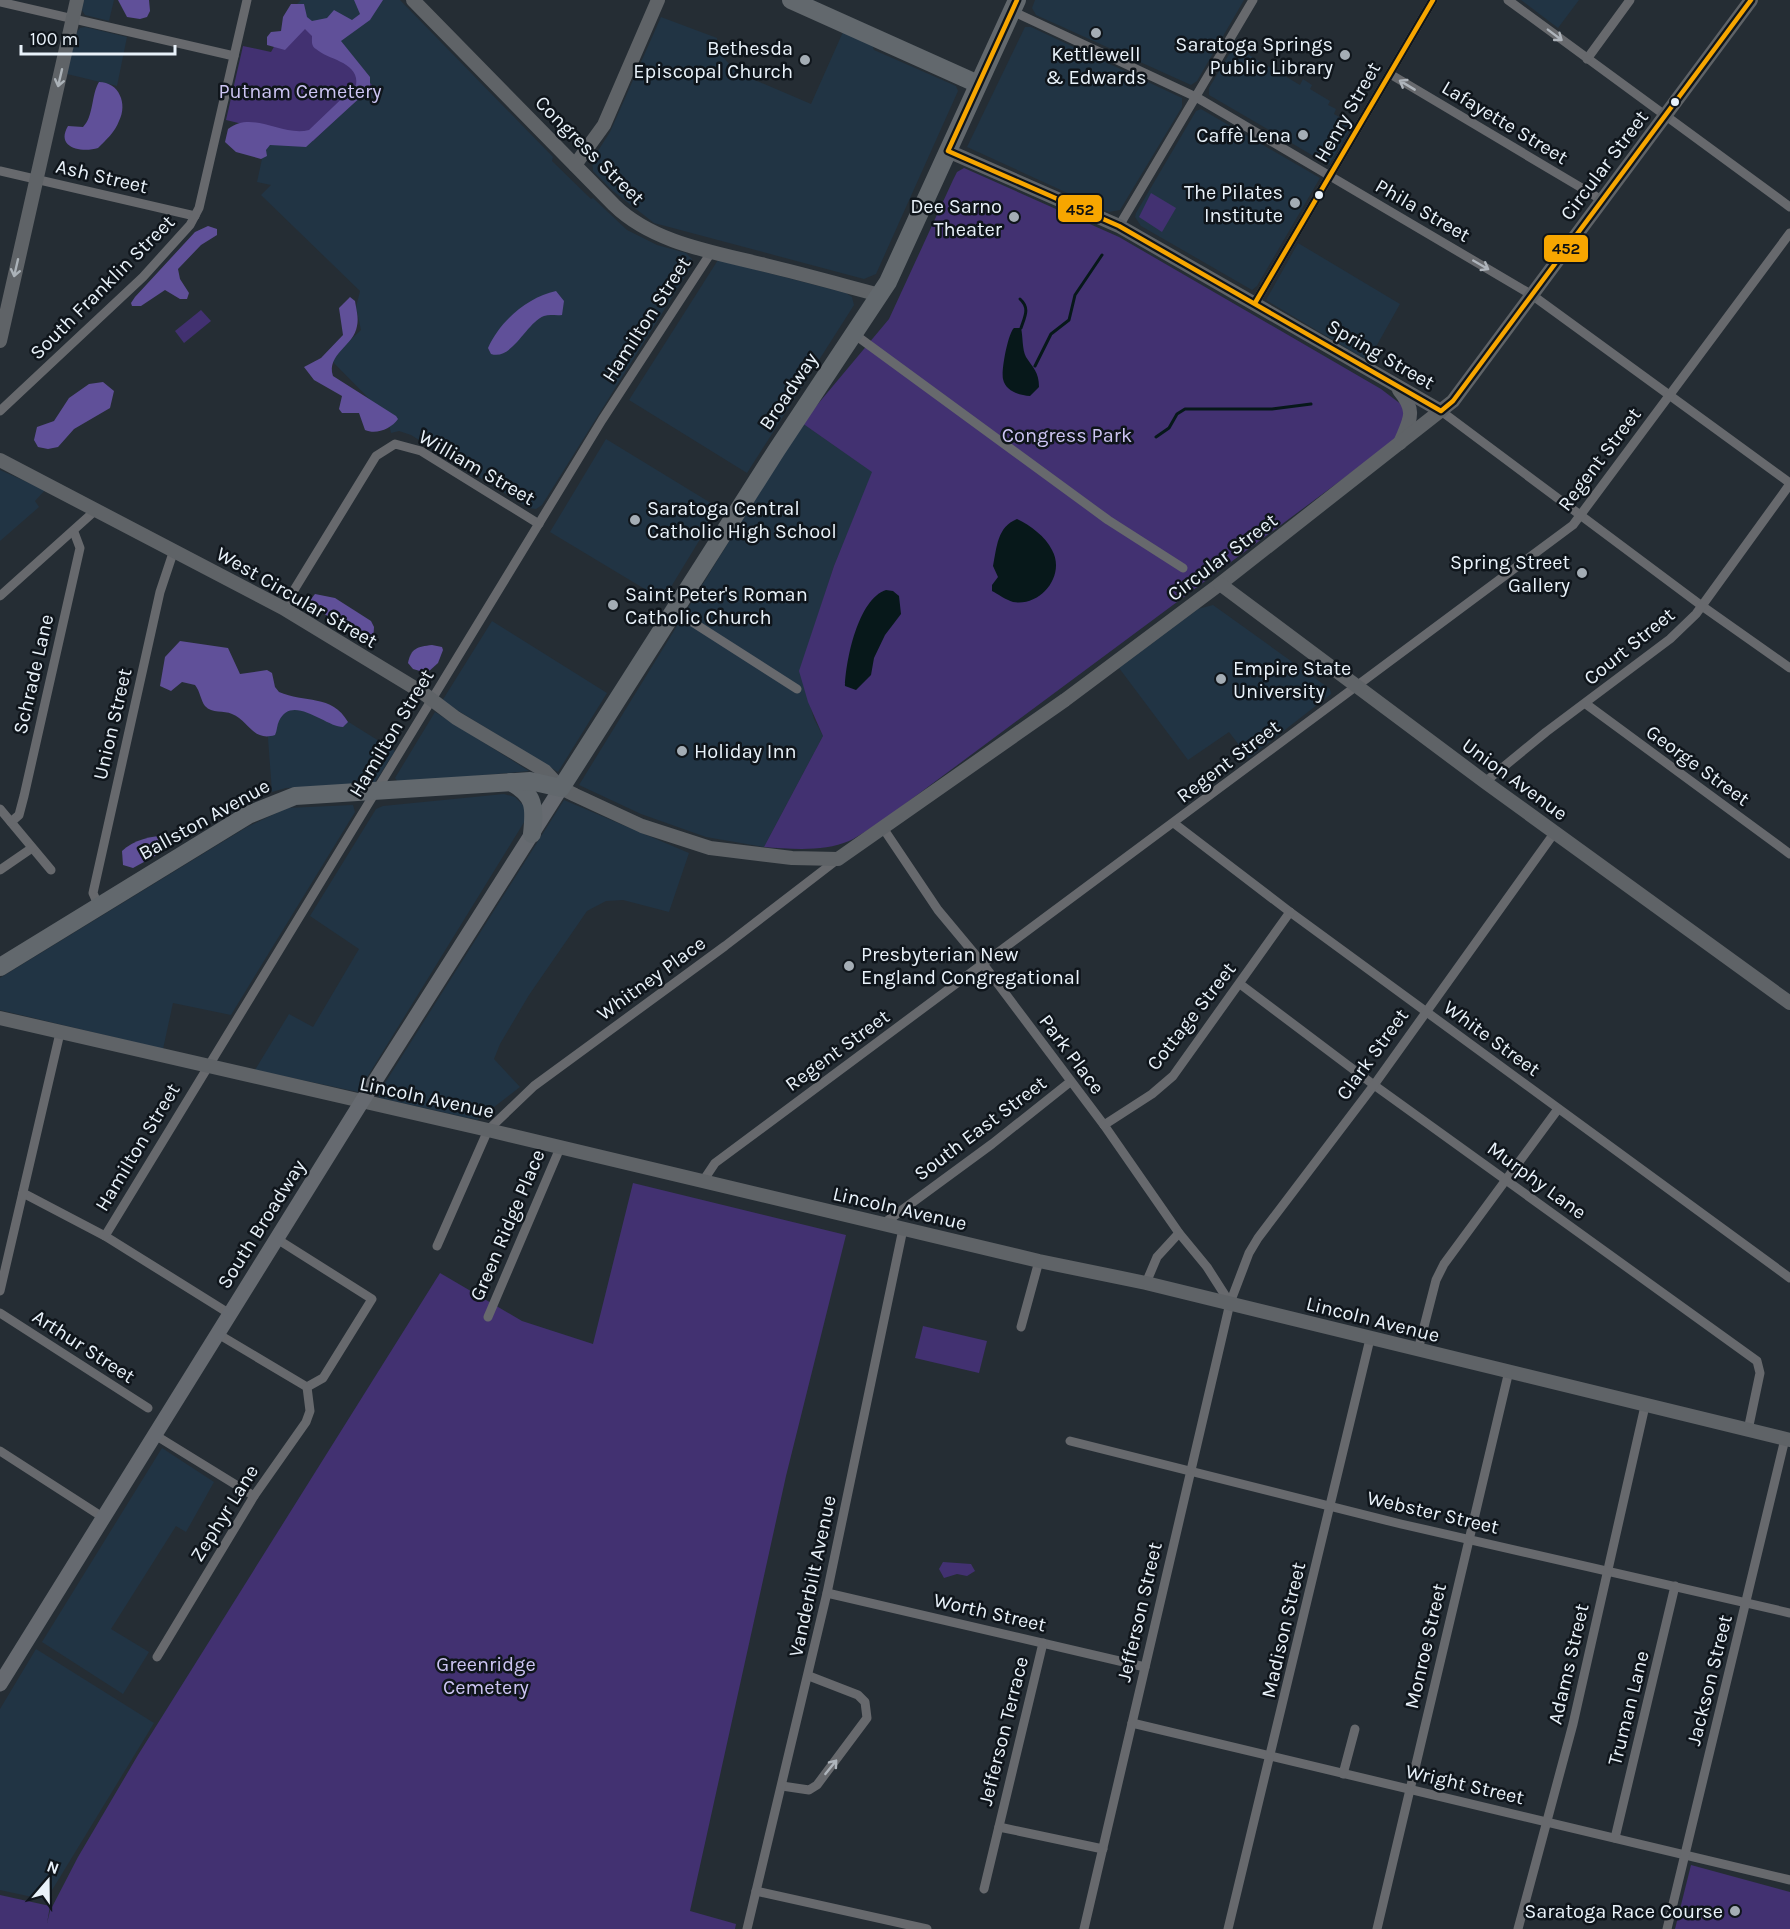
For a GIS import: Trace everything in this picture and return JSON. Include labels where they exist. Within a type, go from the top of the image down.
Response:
[{"type":"highway","points":[[791,0],[978,84]]},
{"type":"highway","name":"Broadway","points":[[561,788],[776,451],[880,295],[1015,5]]},
{"type":"highway","name":"Ballston Avenue","points":[[0,967],[248,815],[274,802],[295,796],[376,793],[530,781],[561,788]]},
{"type":"highway","points":[[511,782],[524,789],[532,802],[532,834]]},
{"type":"main road","name":"South Broadway","points":[[0,1684],[361,1103],[561,788]]},
{"type":"street","points":[[0,341],[77,0]]},
{"type":"street","name":"South Franklin Street","points":[[0,411],[143,277],[195,216],[247,0]]},
{"type":"street","name":"Congress Street","points":[[413,0],[574,165],[614,205],[638,225],[659,235],[711,251],[880,295]]},
{"type":"street","points":[[574,165],[603,125],[658,0]]},
{"type":"street","points":[[1119,226],[1253,0]]},
{"type":"street","name":"Henry Street","points":[[1255,303],[1433,0]]},
{"type":"street","points":[[1508,0],[1790,207]]},
{"type":"street","points":[[1587,59],[1630,0]]},
{"type":"street","name":"Circular Street","points":[[838,859],[1065,700],[1220,584],[1454,401],[1751,0]]},
{"type":"street","points":[[0,2],[234,56]]},
{"type":"street","name":"Phila Street","points":[[1015,5],[1196,97],[1532,295],[1790,484]]},
{"type":"street","name":"Lafayette Street","points":[[1390,74],[1602,200]]},
{"type":"street","name":"Spring Street","points":[[948,151],[1119,226],[1441,411],[1702,606],[1790,668]]},
{"type":"street","name":"Ash Street","points":[[0,171],[195,216]]},
{"type":"street","name":"Regent Street","points":[[703,1181],[715,1163],[1175,824],[1573,525],[1790,233]]},
{"type":"street","name":"Hamilton Street","points":[[105,1236],[206,1066],[376,793],[602,420],[711,251]]},
{"type":"street","points":[[854,334],[1108,520],[1183,567]]},
{"type":"street","points":[[1391,382],[1410,404],[1411,418],[1399,445]]},
{"type":"street","name":"William Street","points":[[283,608],[376,456],[395,444],[421,451],[539,524]]},
{"type":"street","name":"West Circular Street","points":[[0,460],[283,608],[515,755],[545,771],[561,788]]},
{"type":"street","name":"Court Street","points":[[1485,782],[1670,639],[1702,606],[1790,484]]},
{"type":"street","points":[[0,596],[97,509]]},
{"type":"street","name":"Schrade Lane","points":[[11,822],[19,815],[24,796],[80,548],[74,532]]},
{"type":"street","name":"Union Street","points":[[99,907],[93,893],[160,592],[174,550]]},
{"type":"street","name":"Union Avenue","points":[[1220,584],[1485,782],[1790,1003]]},
{"type":"street","points":[[675,612],[797,690]]},
{"type":"street","name":"George Street","points":[[1586,704],[1790,854]]},
{"type":"street","points":[[561,788],[642,826],[710,848],[792,858],[838,859]]},
{"type":"street","points":[[0,809],[51,870]]},
{"type":"street","name":"White Street","points":[[1175,824],[1290,912],[1790,1278]]},
{"type":"street","name":"Park Place","points":[[883,828],[938,910],[983,964],[1104,1125],[1179,1233],[1207,1267],[1230,1303]]},
{"type":"street","name":"Clark Street","points":[[1230,1303],[1249,1253],[1258,1238],[1374,1085],[1555,832]]},
{"type":"street","points":[[0,870],[32,848]]},
{"type":"street","name":"Whitney Place","points":[[488,1130],[534,1086],[725,946],[838,859]]},
{"type":"street","name":"Cottage Street","points":[[1104,1125],[1152,1094],[1173,1076],[1290,912]]},
{"type":"street","name":"Murphy Lane","points":[[1240,984],[1374,1085],[1757,1361],[1760,1373],[1748,1430]]},
{"type":"street","name":"Lincoln Avenue","points":[[0,1018],[60,1034],[488,1130],[1039,1261],[1146,1283],[1788,1439]]},
{"type":"street","points":[[0,1291],[60,1034]]},
{"type":"street","name":"South East Street","points":[[883,1224],[992,1144],[1070,1082]]},
{"type":"street","points":[[1418,1350],[1436,1280],[1444,1263],[1558,1109]]},
{"type":"street","points":[[437,1246],[488,1130]]},
{"type":"street","name":"Green Ridge Place","points":[[488,1317],[560,1148]]},
{"type":"street","points":[[22,1193],[105,1236],[230,1314]]},
{"type":"street","name":"Vanderbilt Avenue","points":[[747,1929],[809,1676],[903,1229]]},
{"type":"street","points":[[1146,1283],[1157,1257],[1179,1233]]},
{"type":"street","points":[[218,1334],[308,1387],[323,1378],[372,1299],[277,1239]]},
{"type":"street","points":[[1021,1328],[1039,1261]]},
{"type":"street","name":"Jefferson Street","points":[[1084,1929],[1230,1303]]},
{"type":"street","name":"Arthur Street","points":[[0,1313],[148,1408]]},
{"type":"street","name":"Madison Street","points":[[1228,1929],[1370,1339]]},
{"type":"street","name":"Monroe Street","points":[[1377,1929],[1509,1371]]},
{"type":"street","name":"Zephyr Lane","points":[[157,1657],[254,1496],[306,1422],[310,1410],[308,1387]]},
{"type":"street","name":"Adams Street","points":[[1518,1929],[1573,1724],[1645,1406]]},
{"type":"street","points":[[155,1435],[254,1496]]},
{"type":"street","name":"Jackson Street","points":[[1667,1929],[1788,1439]]},
{"type":"street","name":"Webster Street","points":[[1070,1440],[1469,1540],[1790,1613]]},
{"type":"street","points":[[0,1451],[104,1518]]},
{"type":"street","name":"Truman Lane","points":[[1615,1838],[1676,1586]]},
{"type":"street","name":"Worth Street","points":[[827,1593],[1145,1667]]},
{"type":"street","name":"Jefferson Terrace","points":[[984,1889],[1043,1643]]},
{"type":"street","points":[[782,1786],[809,1790],[816,1785],[867,1718],[866,1702],[858,1695],[809,1676]]},
{"type":"street","name":"Wright Street","points":[[1132,1723],[1790,1880]]},
{"type":"street","points":[[1343,1774],[1355,1729]]},
{"type":"street","name":"Jefferson Terrace","points":[[999,1827],[1102,1849]]},
{"type":"street","points":[[756,1891],[927,1929]]},
{"type":"shaded area","points":[[84,0],[114,0],[109,21],[85,15],[82,10]]},
{"type":"shaded area","points":[[118,0],[149,0],[150,11],[147,17],[140,19],[127,17]]},
{"type":"shaded area","points":[[301,0],[400,0],[553,157],[552,161],[591,199],[593,198],[627,230],[657,245],[686,253],[692,259],[691,267],[542,505],[536,509],[529,508],[411,435],[399,431],[391,433],[387,417],[330,359],[361,330],[356,307],[360,291],[261,195],[271,185],[257,182],[295,6]]},
{"type":"shaded area","points":[[354,0],[383,0],[370,20],[341,41],[370,77],[370,86],[364,94],[306,147],[270,145],[266,150],[267,156],[261,159],[236,152],[225,142],[228,129],[247,122],[288,130],[309,130],[356,85],[353,71],[342,62],[314,48],[312,36],[305,29],[285,50],[267,45],[267,37],[271,32],[281,31],[283,17],[291,4],[304,4],[307,17],[312,21],[327,18],[334,10],[352,20],[360,14]]},
{"type":"shaded area","points":[[1035,0],[1244,0],[1197,81],[1191,85],[1036,15],[1032,8]]},
{"type":"shaded area","points":[[1521,0],[1579,0],[1558,28]]},
{"type":"shaded area","points":[[661,17],[717,38],[716,49],[736,72],[811,104],[843,32],[872,45],[874,50],[956,86],[958,91],[876,274],[864,279],[654,223],[613,191],[593,171],[592,160],[610,132]]},
{"type":"shaded area","points":[[85,27],[127,37],[117,86],[67,74],[76,33],[80,28]]},
{"type":"shaded area","points":[[1025,27],[1031,27],[1182,98],[1182,107],[1120,210],[1109,212],[967,147]]},
{"type":"shaded area","points":[[1234,46],[1300,85],[1303,79],[1312,85],[1310,89],[1330,101],[1328,105],[1336,109],[1334,114],[1353,125],[1329,165],[1209,95],[1209,88]]},
{"type":"shaded area","points":[[99,82],[112,86],[120,95],[122,114],[113,132],[98,148],[85,150],[72,147],[65,139],[65,133],[68,126],[83,127],[87,122]]},
{"type":"shaded area","points":[[1201,109],[1320,178],[1257,286],[1252,290],[1141,226],[1135,217],[1196,111]]},
{"type":"shaded area","points":[[208,226],[217,229],[217,235],[201,245],[178,269],[180,279],[189,293],[187,299],[180,299],[165,290],[141,306],[132,306],[131,303],[135,297],[195,232]]},
{"type":"shaded area","points":[[1298,243],[1400,304],[1368,361],[1266,300]]},
{"type":"shaded area","points":[[718,260],[846,293],[852,297],[854,305],[747,473],[629,400]]},
{"type":"shaded area","points":[[556,291],[564,301],[562,315],[544,316],[537,320],[506,352],[499,355],[491,354],[488,348],[507,320],[535,299]]},
{"type":"shaded area","points":[[350,297],[355,301],[357,326],[351,339],[333,362],[333,376],[396,416],[398,419],[395,423],[378,431],[365,430],[359,413],[342,413],[339,409],[342,396],[314,380],[304,367],[321,358],[343,335],[339,308]]},
{"type":"shaded area","points":[[1014,328],[1021,328],[1026,357],[1038,378],[1039,387],[1030,396],[1010,390],[1003,379],[1005,352]]},
{"type":"shaded area","points":[[103,382],[114,391],[110,408],[74,429],[58,447],[48,449],[38,447],[34,440],[37,427],[54,421],[69,398],[89,384]]},
{"type":"shaded area","points":[[802,423],[873,472],[834,566],[800,671],[814,719],[823,736],[764,847],[706,837],[641,814],[579,785]]},
{"type":"shaded area","name":"Saratoga Central Catholic High School","points":[[606,439],[719,508],[663,600],[550,532]]},
{"type":"shaded area","points":[[0,470],[45,490],[35,501],[39,507],[0,541]]},
{"type":"shaded area","points":[[1017,519],[1042,536],[1052,550],[1056,569],[1053,579],[1041,594],[1033,600],[1023,602],[1010,601],[992,591],[992,585],[998,577],[993,566],[999,538],[1005,527]]},
{"type":"shaded area","points":[[886,590],[893,591],[899,596],[901,614],[885,635],[874,658],[871,675],[856,690],[845,686],[855,632],[868,605]]},
{"type":"shaded area","points":[[315,594],[335,598],[371,621],[374,627],[373,643],[311,606],[311,599]]},
{"type":"shaded area","name":"Empire State University","points":[[1213,605],[1330,689],[1331,694],[1249,758],[1229,732],[1188,760],[1119,668],[1198,609]]},
{"type":"shaded area","points":[[492,621],[607,693],[558,772],[442,701]]},
{"type":"shaded area","points":[[180,641],[228,648],[240,674],[267,670],[272,673],[275,687],[279,692],[326,703],[341,713],[348,722],[343,727],[336,726],[310,714],[292,710],[285,713],[279,721],[275,735],[261,736],[238,717],[208,708],[195,685],[182,682],[171,691],[160,686],[165,657]]},
{"type":"shaded area","points":[[432,645],[442,647],[443,650],[438,663],[427,673],[413,669],[408,663],[413,651]]},
{"type":"shaded area","points":[[265,698],[339,716],[395,751],[374,784],[286,788],[272,792]]},
{"type":"shaded area","points":[[435,712],[529,771],[399,783],[395,778]]},
{"type":"shaded area","points":[[504,794],[515,797],[524,806],[526,819],[358,1092],[255,1070],[289,1014],[313,1027],[359,949],[310,916],[376,809],[383,806]]},
{"type":"shaded area","points":[[564,800],[689,853],[669,912],[623,900],[606,901],[587,911],[529,995],[500,1044],[494,1059],[520,1087],[477,1120],[380,1098],[378,1094]]},
{"type":"shaded area","points":[[353,805],[355,812],[231,1015],[173,1003],[163,1049],[0,1010],[0,978],[247,827],[287,808]]},
{"type":"shaded area","points":[[167,835],[172,840],[171,847],[133,868],[123,865],[122,851],[126,847],[143,839]]},
{"type":"shaded area","points":[[162,1448],[214,1482],[186,1532],[176,1526],[111,1629],[149,1652],[123,1694],[42,1642]]},
{"type":"shaded area","points":[[36,1649],[154,1723],[46,1900],[0,1890],[0,1709]]},
{"type":"green space","name":"Putnam Cemetery","points":[[296,8],[372,85],[313,141],[226,120],[243,46],[271,52]]},
{"type":"green space","name":"Congress Park","points":[[964,168],[1119,237],[1381,389],[1402,405],[1406,419],[1398,438],[882,821],[849,841],[829,847],[807,849],[764,847],[823,736],[808,702],[799,671],[834,566],[872,472],[802,423],[889,319],[953,180],[957,172]]},
{"type":"green space","points":[[1151,193],[1176,208],[1162,232],[1139,217]]},
{"type":"green space","points":[[201,310],[211,321],[184,343],[175,331]]},
{"type":"green space","name":"Greenridge Cemetery","points":[[633,1183],[846,1235],[786,1476],[690,1911],[736,1924],[735,1929],[0,1929],[0,1895],[50,1906],[47,1923],[50,1911],[78,1857],[138,1755],[440,1273],[522,1321],[593,1344]]},
{"type":"green space","points":[[923,1326],[987,1341],[979,1373],[915,1358]]},
{"type":"green space","points":[[943,1562],[971,1564],[975,1571],[967,1576],[957,1574],[944,1578],[939,1569]]},
{"type":"green space","name":"Saratoga Race Course","points":[[1691,1865],[1790,1892],[1790,1929],[1675,1929]]},
{"type":"waterway","points":[[1035,366],[1051,334],[1069,320],[1075,295],[1102,255]]},
{"type":"waterway","points":[[1020,299],[1026,309],[1021,328]]},
{"type":"waterway","points":[[1156,437],[1169,428],[1177,414],[1185,409],[1272,409],[1311,404]]},
{"type":"transit line","name":"452","points":[[1017,0],[948,151],[1119,226],[1441,411],[1453,401],[1751,0]]},
{"type":"transit line","name":"452","points":[[1255,303],[1433,0]]},
{"type":"place","name":"Kettlewell & Edwards","points":[[1096,33]]},
{"type":"place","name":"Saratoga Springs Public Library","points":[[1345,55]]},
{"type":"place","name":"Bethesda Episcopal Church","points":[[805,60]]},
{"type":"place","name":"Caffè Lena","points":[[1303,135]]},
{"type":"place","name":"The Pilates Institute","points":[[1295,203]]},
{"type":"place","name":"Dee Sarno Theater","points":[[1014,217]]},
{"type":"place","name":"Saratoga Central Catholic High School","points":[[635,520]]},
{"type":"place","name":"Spring Street Gallery","points":[[1582,573]]},
{"type":"place","name":"Saint Peter's Roman Catholic Church","points":[[613,605]]},
{"type":"place","name":"Empire State University","points":[[1221,679]]},
{"type":"place","name":"Holiday Inn","points":[[682,751]]},
{"type":"place","name":"Presbyterian New England Congregational","points":[[849,966]]},
{"type":"place","name":"Saratoga Race Course","points":[[1735,1911]]}]
